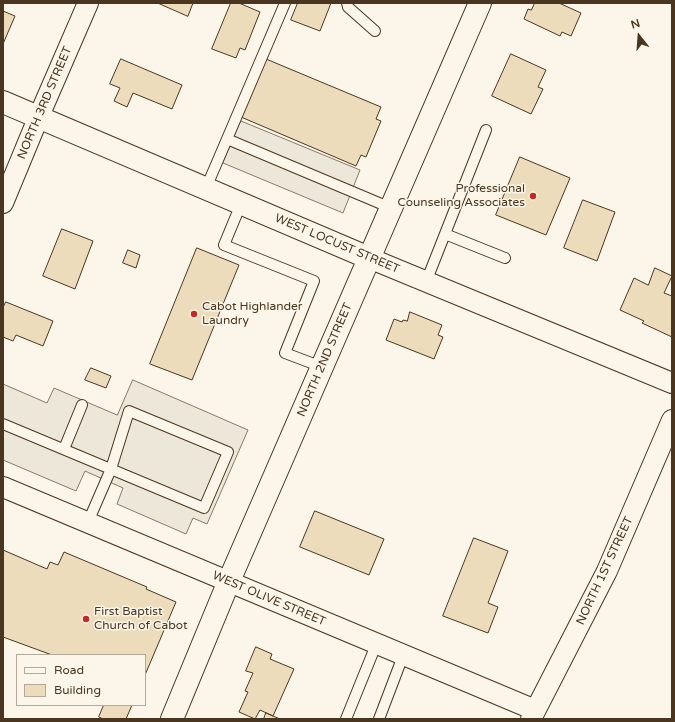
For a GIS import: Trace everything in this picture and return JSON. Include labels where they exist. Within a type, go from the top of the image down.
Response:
[{"type":"main road","name":"NORTH 2ND STREET","points":[[172,719],[229,582],[480,3]]},
{"type":"main road","name":"WEST LOCUST STREET","points":[[3,102],[39,116],[369,258]]},
{"type":"street","name":"NORTH 3RD STREET","points":[[3,203],[88,3]]},
{"type":"street","name":"WEST LOCUST STREET","points":[[369,258],[672,383]]},
{"type":"street","name":"NORTH 1ST STREET","points":[[533,714],[607,572],[672,420]]},
{"type":"street","name":"WEST OLIVE STREET","points":[[6,492],[88,522],[403,656],[533,714]]},
{"type":"lane","points":[[206,188],[285,3]]},
{"type":"lane","points":[[347,3],[348,7],[375,31]]},
{"type":"lane","points":[[426,282],[486,130]]},
{"type":"lane","points":[[227,139],[391,208]]},
{"type":"lane","points":[[241,204],[224,245],[314,281],[285,352],[322,367]]},
{"type":"lane","points":[[445,234],[505,258]]},
{"type":"lane","points":[[64,449],[82,406]]},
{"type":"lane","points":[[3,424],[64,449],[111,469],[204,508],[228,452],[130,411],[111,469],[88,522]]},
{"type":"lane","points":[[346,719],[376,645]]},
{"type":"lane","points":[[379,719],[403,656]]},
{"type":"shaded area","points":[[241,121],[360,170],[343,213],[223,163]]},
{"type":"shaded area","points":[[133,380],[248,430],[207,524],[193,518],[186,534],[117,504],[123,488],[85,471],[76,491],[3,460],[3,384],[47,403],[54,388],[117,415]]},
{"type":"building","points":[[158,3],[193,3],[188,16]]},
{"type":"building","points":[[231,3],[239,3],[260,12],[245,50],[240,48],[236,58],[212,49]]},
{"type":"building","points":[[298,3],[331,3],[320,31],[291,20]]},
{"type":"building","points":[[535,3],[559,3],[581,13],[571,36],[562,32],[560,36],[524,19],[528,9],[531,10]]},
{"type":"building","points":[[3,11],[15,16],[3,44]]},
{"type":"building","points":[[511,54],[546,70],[538,87],[543,89],[531,114],[492,96]]},
{"type":"building","points":[[121,59],[182,85],[172,109],[133,93],[127,107],[114,101],[120,88],[110,84]]},
{"type":"building","points":[[266,59],[381,107],[376,119],[381,121],[366,157],[361,155],[356,166],[241,117]]},
{"type":"building","name":"Professional Counseling Associates","points":[[520,157],[570,178],[546,235],[496,215]]},
{"type":"building","points":[[583,200],[615,212],[597,261],[564,248]]},
{"type":"building","points":[[62,229],[93,241],[75,289],[43,276]]},
{"type":"building","name":"Cabot Highlander Laundry","points":[[197,248],[239,265],[192,380],[150,364]]},
{"type":"building","points":[[128,250],[140,255],[136,268],[123,263]]},
{"type":"building","points":[[655,268],[672,276],[664,293],[672,296],[672,337],[642,323],[644,321],[620,310],[634,278],[648,285]]},
{"type":"building","points":[[6,302],[53,321],[43,346],[16,335],[13,341],[3,337],[3,308]]},
{"type":"building","points":[[410,312],[442,325],[438,335],[443,337],[434,359],[386,340],[394,319],[402,322],[403,320],[407,321]]},
{"type":"building","points":[[91,368],[111,376],[106,388],[85,380]]},
{"type":"building","points":[[315,511],[384,539],[369,575],[300,547]]},
{"type":"building","points":[[474,538],[508,551],[488,603],[498,607],[488,633],[443,616]]},
{"type":"building","name":"First Baptist Church of Cabot","points":[[3,550],[47,569],[50,562],[58,565],[64,552],[147,587],[146,589],[176,602],[146,673],[146,654],[49,654],[3,637]]},
{"type":"building","points":[[256,647],[272,654],[270,659],[294,669],[273,716],[260,710],[255,719],[239,712],[248,692],[245,691],[253,673],[246,671]]},
{"type":"building","points":[[104,706],[132,706],[126,719],[103,719],[99,717]]},
{"type":"building","points":[[266,713],[280,719],[264,719]]},
{"type":"place","name":"Professional Counseling Associates","points":[[533,196]]},
{"type":"place","name":"Cabot Highlander Laundry","points":[[194,314]]},
{"type":"place","name":"First Baptist Church of Cabot","points":[[86,619]]}]
